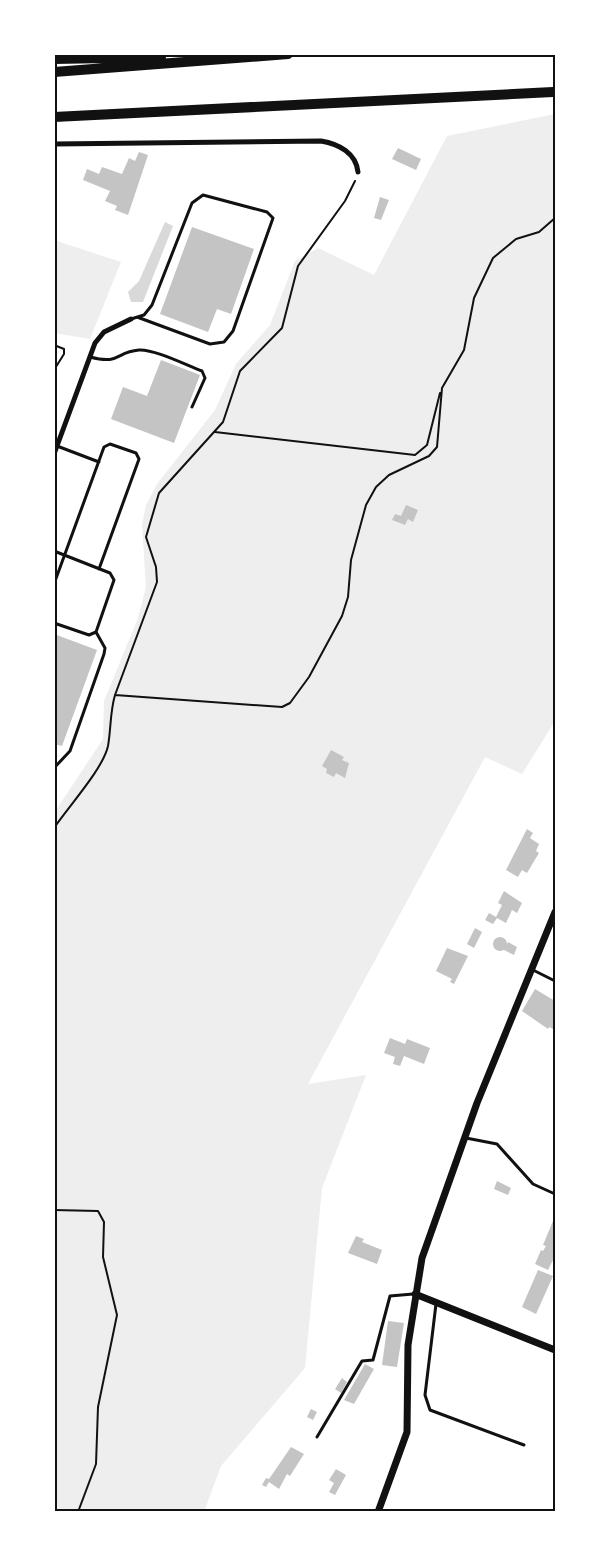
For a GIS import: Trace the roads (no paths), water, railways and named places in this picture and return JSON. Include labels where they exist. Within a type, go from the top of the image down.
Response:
[{"type":"highway","points":[[54,59],[288,54]]},
{"type":"highway","points":[[54,72],[261,55]]},
{"type":"highway","points":[[54,117],[553,92]]},
{"type":"street","points":[[54,144],[321,141],[337,145],[352,155],[358,172]]},
{"type":"street","points":[[54,454],[95,343],[104,332],[134,318]]},
{"type":"street","points":[[378,1512],[407,1432],[408,1345],[422,1258],[465,1138],[555,912]]},
{"type":"street","points":[[415,1294],[555,1350]]},
{"type":"lane","points":[[203,195],[267,212],[273,218],[233,331],[224,342],[210,344],[134,318],[144,315],[152,305],[192,203],[197,198],[203,195]]},
{"type":"lane","points":[[90,357],[107,362],[133,351],[145,350],[202,371],[205,378],[192,407]]},
{"type":"lane","points":[[54,584],[104,447],[110,444],[139,455],[99,569]]},
{"type":"lane","points":[[57,446],[99,462]]},
{"type":"lane","points":[[54,551],[110,573],[114,580],[96,632],[89,635],[54,623]]},
{"type":"lane","points":[[54,768],[70,751],[105,654],[105,648],[96,632]]},
{"type":"lane","points":[[531,968],[555,981]]},
{"type":"lane","points":[[465,1138],[497,1144],[533,1184],[555,1194]]},
{"type":"lane","points":[[317,1437],[358,1366],[362,1361],[373,1360],[390,1296],[415,1294]]},
{"type":"lane","points":[[436,1302],[425,1395],[430,1410],[524,1445]]}]
